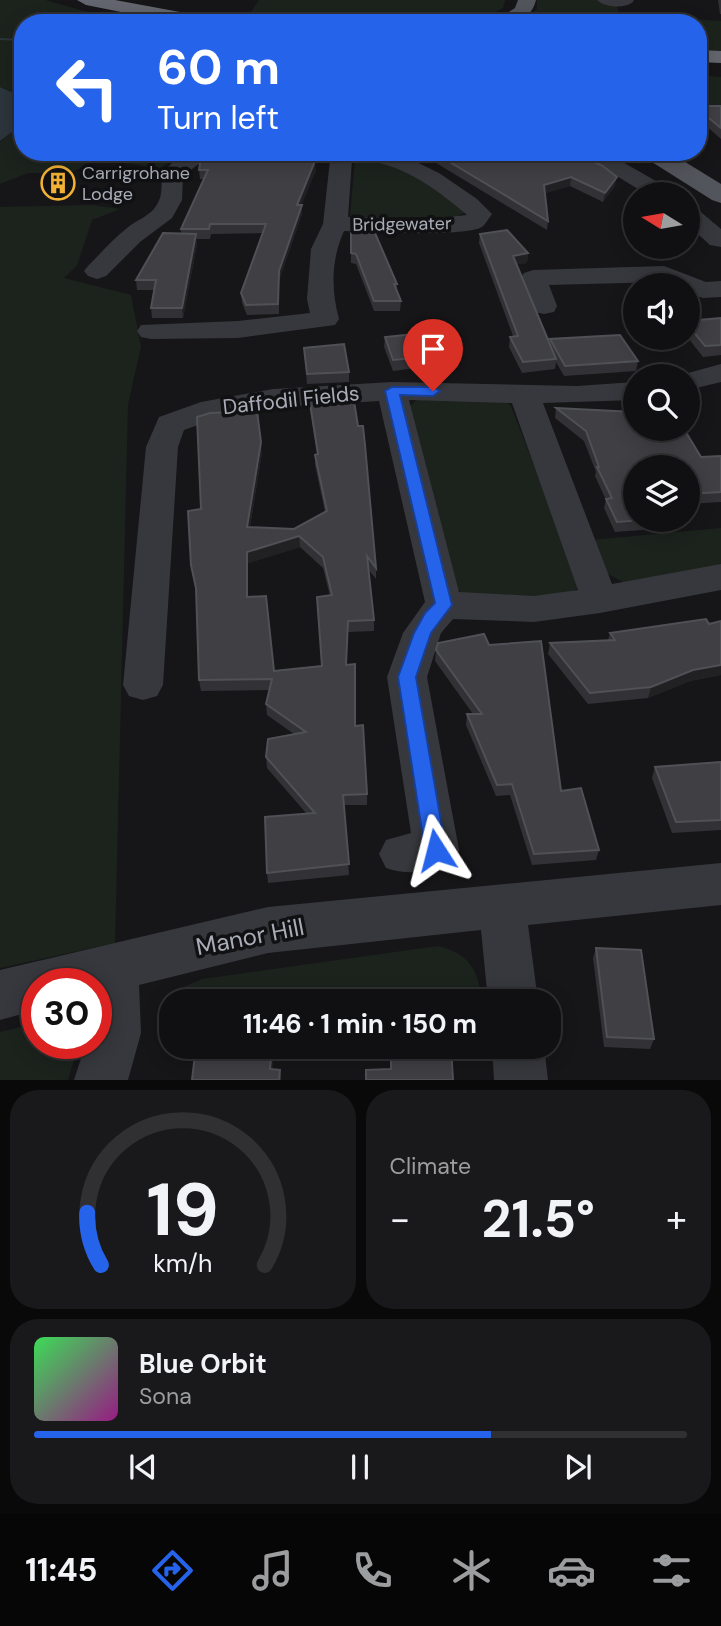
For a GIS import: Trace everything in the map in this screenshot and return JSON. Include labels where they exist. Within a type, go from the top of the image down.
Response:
[{"type":"highway","points":[[86,0],[159,14]]},
{"type":"main road","points":[[666,161],[721,195]]},
{"type":"street","points":[[605,0],[626,5]]},
{"type":"street","name":"Bridgewater","points":[[97,271],[135,233],[164,213],[170,201],[170,180],[175,168],[188,161]]},
{"type":"street","name":"Bridgewater","points":[[151,331],[268,328],[325,319],[320,299],[323,249],[335,224],[342,161]]},
{"type":"street","name":"Bridgewater","points":[[335,224],[431,226],[473,222],[480,214],[462,198],[402,161]]},
{"type":"street","points":[[605,161],[641,182]]},
{"type":"street","points":[[700,223],[719,240]]},
{"type":"street","points":[[544,306],[533,278],[664,274],[704,290],[721,289]]},
{"type":"street","points":[[700,378],[721,373]]},
{"type":"street","points":[[392,391],[443,605]]},
{"type":"street","name":"Daffodil Fields","points":[[143,685],[160,461],[170,424],[212,408],[273,398],[392,391],[577,395],[623,392]]},
{"type":"street","points":[[524,394],[600,600]]},
{"type":"street","points":[[402,854],[436,850],[407,677],[422,633],[443,605],[534,609],[721,578]]},
{"type":"street","name":"Manor Hill","points":[[113,969],[268,930],[721,884]]},
{"type":"street","points":[[502,905],[512,989]]},
{"type":"street","points":[[100,1080],[115,1033],[113,969]]},
{"type":"street","points":[[0,995],[21,990]]},
{"type":"street","points":[[519,1059],[521,1080]]},
{"type":"shaded area","points":[[0,0],[45,0],[102,14],[14,14],[14,93],[0,87]]},
{"type":"shaded area","points":[[259,0],[505,0],[503,8],[490,14],[247,14]]},
{"type":"shaded area","points":[[537,0],[596,0],[616,4],[619,13],[626,14],[531,14],[537,9]]},
{"type":"shaded area","points":[[707,20],[721,21],[721,52],[707,51]]},
{"type":"shaded area","points":[[707,76],[721,77],[721,106],[707,106]]},
{"type":"shaded area","points":[[0,87],[14,93],[14,116],[12,132],[0,141]]},
{"type":"shaded area","points":[[14,116],[14,161],[96,161],[69,173],[28,173],[0,184],[0,142],[12,132]]},
{"type":"shaded area","points":[[118,161],[171,161],[159,169]]},
{"type":"shaded area","points":[[355,161],[393,161],[462,207],[464,213],[456,217],[350,217]]},
{"type":"shaded area","points":[[92,205],[120,209],[92,220],[77,265],[64,278],[131,295],[141,347],[128,404],[115,943],[0,968],[0,207]]},
{"type":"shaded area","points":[[422,396],[504,400],[511,406],[579,587],[563,597],[463,595],[454,584],[410,406]]},
{"type":"shaded area","points":[[721,528],[721,570],[629,585],[606,573],[591,540],[700,532]]},
{"type":"shaded area","points":[[438,946],[458,954],[471,965],[480,989],[180,989],[202,979]]},
{"type":"shaded area","points":[[21,1027],[21,1059],[74,1059],[68,1080],[0,1080],[0,1032]]},
{"type":"building","points":[[707,106],[721,106],[721,128],[707,116]]},
{"type":"building","points":[[200,161],[315,161],[297,205],[302,205],[279,271],[278,304],[246,305],[241,293],[266,224],[210,224],[209,229],[181,229],[208,170],[199,170]]},
{"type":"building","points":[[448,161],[592,161],[617,177],[605,193],[571,177],[544,185],[548,221]]},
{"type":"building","points":[[507,230],[528,253],[513,256],[556,359],[523,362],[510,337],[518,336],[480,234]]},
{"type":"building","points":[[163,233],[196,234],[182,308],[151,308],[156,280],[136,280]]},
{"type":"building","points":[[351,233],[375,233],[397,284],[394,284],[401,301],[374,301],[356,254],[351,253]]},
{"type":"building","points":[[721,318],[721,345],[705,346],[700,340],[700,320]]},
{"type":"building","points":[[414,334],[424,357],[393,360],[385,337]]},
{"type":"building","points":[[620,335],[623,350],[630,350],[638,361],[565,366],[550,339]]},
{"type":"building","points":[[344,344],[349,372],[307,374],[304,348]]},
{"type":"building","points":[[353,395],[358,426],[363,426],[376,568],[367,556],[374,620],[348,621],[346,665],[355,664],[355,726],[363,725],[367,794],[343,795],[349,864],[267,873],[265,817],[315,813],[266,757],[268,739],[306,732],[266,704],[272,679],[199,680],[196,588],[191,565],[188,511],[201,509],[197,417],[210,413],[257,411],[261,442],[247,527],[294,529],[327,511],[315,455],[318,454],[309,397]],"holes":[[[299,536],[323,557],[332,595],[317,597],[322,666],[274,671],[266,596],[247,597],[247,552]]]},
{"type":"building","points":[[556,408],[623,411],[623,441],[691,441],[700,455],[623,455],[623,522],[617,522],[606,499],[612,498],[597,467],[586,431]]},
{"type":"building","points":[[700,455],[721,456],[721,492],[700,493]]},
{"type":"building","points":[[706,619],[709,624],[721,621],[721,665],[693,670],[651,687],[590,693],[550,643],[615,640],[610,633]]},
{"type":"building","points":[[484,634],[489,645],[541,641],[561,791],[581,788],[599,850],[534,854],[512,784],[497,785],[467,714],[482,714],[436,650],[438,643]]},
{"type":"building","points":[[721,762],[721,820],[676,822],[655,767]]},
{"type":"building","points":[[596,948],[641,950],[654,1039],[607,1037]]},
{"type":"building","points":[[194,1059],[271,1059],[270,1069],[280,1070],[279,1080],[192,1080]]},
{"type":"building","points":[[391,1059],[452,1059],[453,1080],[366,1080],[366,1070],[391,1069]]},
{"type":"waterway","points":[[0,39],[14,40]]},
{"type":"place","name":"Carrigrohane Lodge","points":[[58,183]]},
{"type":"route","points":[[433,391],[392,391],[443,605],[422,633],[407,677],[436,850]]}]
